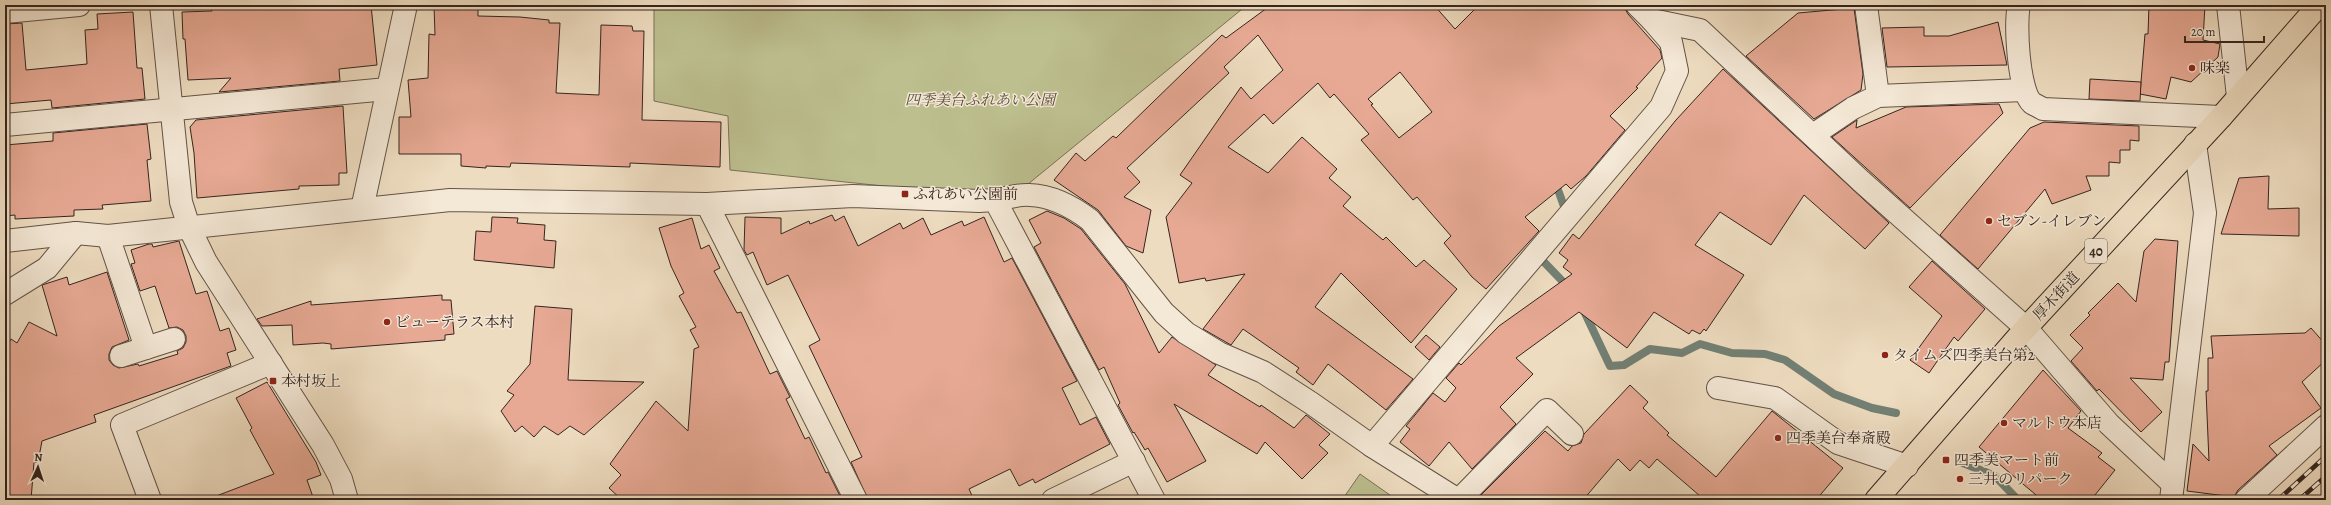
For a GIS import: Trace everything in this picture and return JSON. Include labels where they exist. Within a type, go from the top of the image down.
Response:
[{"type":"main road","name":"厚木街道","points":[[1876,500],[2026,328],[2221,117],[2318,5]]},
{"type":"street","points":[[5,12],[79,5]]},
{"type":"street","points":[[161,5],[181,202],[189,227],[206,262],[323,444],[341,479],[347,500]]},
{"type":"street","points":[[362,208],[406,5]]},
{"type":"street","points":[[1866,5],[1878,96]]},
{"type":"street","points":[[2018,5],[2019,47],[2024,90],[2031,102],[2043,109],[2221,117]]},
{"type":"street","points":[[2228,5],[2238,97]]},
{"type":"street","points":[[1644,12],[1700,30],[1861,181],[2026,328],[2109,424],[2172,492]]},
{"type":"street","points":[[1372,446],[1661,107],[1677,71],[1670,42],[1644,12]]},
{"type":"street","points":[[5,125],[387,89]]},
{"type":"street","points":[[1813,135],[1853,108],[1878,96],[2024,90]]},
{"type":"street","points":[[2172,492],[2205,213],[2195,144]]},
{"type":"street","points":[[5,241],[76,233],[108,236],[362,208],[450,200],[707,204],[853,196],[979,201],[995,200],[1028,194],[1046,198],[1075,208],[1090,220],[1164,313],[1186,333],[1219,353],[1263,372],[1372,446],[1459,500],[1547,410],[1572,434]]},
{"type":"street","points":[[995,200],[1154,500]]},
{"type":"street","points":[[707,204],[856,500]]},
{"type":"street","points":[[5,294],[47,268],[76,233]]},
{"type":"street","points":[[108,236],[146,348]]},
{"type":"street","points":[[121,356],[174,339]]},
{"type":"street","points":[[150,500],[122,425],[271,363]]},
{"type":"street","points":[[1718,388],[1774,398],[1838,443],[1907,466]]},
{"type":"street","points":[[2246,500],[2326,426]]},
{"type":"street","points":[[1052,500],[1134,461]]},
{"type":"green space","name":"四季美台ふれあい公園","points":[[654,5],[1247,5],[1022,189],[989,197],[730,170],[728,116],[654,101]]},
{"type":"green space","points":[[1360,474],[1397,500],[1342,500]]},
{"type":"building","points":[[212,5],[371,5],[377,65],[339,69],[340,81],[219,92],[231,78],[188,80],[185,39],[183,39],[182,12],[212,11]]},
{"type":"building","points":[[434,5],[478,5],[478,16],[520,17],[549,20],[549,23],[560,23],[556,93],[599,95],[601,25],[632,26],[633,31],[644,31],[642,120],[721,122],[720,167],[630,163],[630,167],[511,163],[510,167],[486,166],[486,168],[461,166],[461,154],[399,154],[399,117],[411,117],[408,80],[428,78],[429,34],[435,35]]},
{"type":"building","points":[[1271,5],[1434,5],[1455,29],[1479,5],[1623,5],[1628,14],[1660,50],[1662,58],[1636,87],[1638,88],[1610,116],[1625,130],[1586,176],[1571,189],[1566,184],[1525,217],[1539,231],[1486,289],[1472,277],[1444,243],[1451,236],[1417,197],[1413,200],[1361,140],[1369,134],[1334,94],[1330,98],[1318,83],[1273,124],[1264,114],[1228,147],[1268,173],[1302,137],[1337,169],[1329,178],[1351,197],[1343,206],[1383,240],[1386,237],[1416,267],[1424,260],[1457,289],[1411,343],[1341,273],[1315,307],[1413,379],[1386,410],[1328,364],[1313,385],[1296,372],[1299,368],[1243,329],[1231,345],[1203,329],[1245,274],[1206,281],[1205,278],[1179,283],[1166,217],[1192,183],[1180,175],[1241,87],[1251,99],[1283,70],[1258,35],[1224,67],[1229,73],[1127,168],[1140,182],[1124,197],[1151,210],[1143,253],[1126,246],[1098,210],[1054,180],[1076,153],[1085,161],[1113,136],[1116,138],[1222,35],[1226,38]],"holes":[[[1400,72],[1432,112],[1399,138],[1371,105],[1373,104],[1368,99]]]},
{"type":"building","points":[[2149,5],[2205,5],[2203,40],[2220,44],[2218,57],[2191,82],[2171,77],[2166,99],[2140,94],[2145,34],[2148,34]]},
{"type":"building","points":[[1854,8],[1863,74],[1861,90],[1814,119],[1746,56],[1798,13]]},
{"type":"building","points":[[133,12],[137,68],[142,68],[145,99],[52,108],[51,100],[5,104],[5,24],[22,23],[26,70],[87,64],[85,30],[98,29],[97,14]]},
{"type":"building","points":[[1998,22],[2007,65],[1887,67],[1882,28],[1924,27],[1924,36],[1949,36]]},
{"type":"building","points":[[1723,69],[1889,223],[1865,249],[1804,195],[1771,245],[1720,212],[1695,245],[1744,275],[1706,331],[1704,329],[1700,334],[1692,330],[1689,334],[1654,312],[1627,348],[1579,312],[1516,358],[1533,374],[1500,407],[1516,424],[1472,469],[1449,442],[1429,466],[1400,442],[1410,429],[1406,426],[1433,393],[1445,402],[1456,388],[1446,378],[1459,363],[1461,365],[1499,326],[1572,274],[1563,267],[1568,260],[1559,253],[1573,234],[1579,239],[1676,120]]},
{"type":"building","points":[[2090,79],[2141,82],[2140,101],[2089,99]]},
{"type":"building","points":[[1999,104],[2003,113],[1910,208],[1832,137],[1857,120],[1856,128],[1906,107]]},
{"type":"building","points":[[343,106],[347,173],[339,173],[339,185],[299,186],[299,189],[197,198],[194,153],[190,127],[196,120]]},
{"type":"building","points":[[2044,122],[2139,126],[2139,141],[2130,140],[2130,150],[2120,150],[2120,163],[2109,162],[2109,176],[2086,176],[2091,190],[2052,204],[2045,189],[1978,269],[1940,235],[2030,128]]},
{"type":"building","points":[[147,124],[151,159],[147,160],[151,201],[102,205],[103,209],[74,210],[74,216],[15,219],[15,215],[5,216],[5,145],[53,141],[53,133]]},
{"type":"building","points":[[2269,176],[2268,209],[2299,208],[2299,236],[2221,234],[2239,178]]},
{"type":"building","points":[[1047,211],[1064,218],[1081,229],[1125,284],[1159,353],[1172,337],[1216,365],[1208,375],[1260,407],[1261,405],[1294,428],[1306,415],[1330,434],[1319,445],[1328,453],[1302,479],[1265,442],[1257,454],[1174,404],[1206,461],[1167,482],[1148,448],[1145,450],[1134,432],[1133,433],[1118,405],[1120,403],[1104,367],[1099,370],[1034,247],[1041,243],[1029,220]]},
{"type":"building","points":[[832,215],[835,221],[844,216],[858,246],[900,223],[903,229],[923,218],[931,235],[962,221],[964,226],[984,217],[1004,262],[1012,258],[1077,381],[1062,388],[1080,425],[1096,417],[1110,444],[1035,483],[1033,479],[1019,486],[1010,469],[969,489],[974,500],[868,500],[851,462],[862,457],[809,346],[820,340],[788,275],[767,285],[753,252],[747,255],[744,250],[745,217],[781,218],[781,234],[809,221],[810,224]]},
{"type":"building","points":[[492,217],[518,218],[517,223],[545,225],[544,240],[556,241],[554,268],[474,260],[476,231],[491,232]]},
{"type":"building","points":[[692,218],[701,249],[709,245],[720,268],[714,271],[737,313],[741,312],[770,374],[777,371],[790,397],[786,399],[805,439],[809,437],[826,473],[828,472],[842,500],[622,500],[609,488],[621,475],[610,464],[656,401],[688,431],[694,349],[699,347],[690,330],[696,327],[679,296],[684,293],[671,266],[659,228]]},
{"type":"building","points":[[2155,239],[2178,241],[2169,362],[2165,362],[2163,380],[2130,378],[2162,412],[2141,432],[2099,389],[2097,391],[2071,361],[2083,348],[2070,335],[2090,315],[2088,313],[2118,283],[2136,302],[2144,251]]},
{"type":"building","points":[[179,241],[196,294],[207,291],[220,331],[229,328],[236,350],[227,353],[231,366],[94,415],[96,422],[42,441],[38,462],[34,462],[31,500],[5,500],[5,350],[11,339],[17,343],[29,322],[57,336],[42,285],[67,277],[69,285],[107,272],[129,340],[112,347],[109,354],[109,360],[113,365],[119,368],[138,364],[139,366],[178,354],[177,351],[183,348],[186,342],[186,336],[183,330],[177,327],[169,328],[155,286],[140,291],[131,264],[135,263],[131,250],[149,244],[152,244],[153,247]]},
{"type":"building","points":[[1932,261],[1985,309],[1958,341],[1954,337],[1929,373],[1910,360],[1942,316],[1909,287]]},
{"type":"building","name":"ビューテラス本村","points":[[442,295],[442,300],[451,300],[454,334],[445,335],[445,340],[331,349],[331,344],[323,343],[293,345],[292,325],[262,326],[257,319],[311,301],[311,305]]},
{"type":"building","points":[[535,306],[572,309],[568,380],[644,382],[584,435],[570,426],[558,435],[544,426],[534,437],[522,426],[515,432],[501,411],[514,395],[507,391],[530,364]]},
{"type":"building","points":[[2311,328],[2326,345],[2326,360],[2302,382],[2321,408],[2269,446],[2277,455],[2238,490],[2234,497],[2187,491],[2193,444],[2209,461],[2206,391],[2208,391],[2208,358],[2213,358],[2211,336],[2305,333]]},
{"type":"building","points":[[1426,335],[1440,347],[1429,360],[1415,347]]},
{"type":"building","points":[[2043,370],[2081,411],[2068,428],[2102,453],[2098,457],[2115,470],[2091,500],[2042,500],[1979,447]]},
{"type":"building","points":[[267,382],[316,462],[321,475],[307,480],[314,500],[211,500],[211,498],[274,474],[250,430],[252,428],[236,398]]},
{"type":"building","points":[[1630,385],[1648,402],[1643,408],[1669,433],[1667,435],[1716,477],[1772,411],[1843,468],[1816,500],[1697,500],[1700,496],[1657,459],[1649,468],[1640,460],[1630,471],[1618,459],[1583,500],[1476,500],[1545,431],[1568,451],[1572,446],[1581,443],[1584,434]]},
{"type":"waterway","points":[[1553,182],[1557,187],[1566,212]]},
{"type":"waterway","points":[[1543,261],[1569,288]]},
{"type":"waterway","points":[[1583,309],[1610,366],[1624,365],[1650,349],[1682,353],[1700,344],[1732,353],[1765,354],[1785,360],[1834,394],[1872,408],[1896,413]]},
{"type":"waterway","points":[[1963,463],[1995,476],[2018,500]]},
{"type":"railway","points":[[2278,500],[2326,456]]},
{"type":"railway","points":[[2299,500],[2326,476]]},
{"type":"place","name":"味楽","points":[[2192,68]]},
{"type":"place","name":"ふれあい公園前","points":[[905,194]]},
{"type":"place","name":"セブン-イレブン","points":[[1989,221]]},
{"type":"place","name":"ビューテラス本村","points":[[387,322]]},
{"type":"place","name":"タイムズ四季美台第2","points":[[1885,355]]},
{"type":"place","name":"本村坂上","points":[[273,381]]},
{"type":"place","name":"マルトウ本店","points":[[2004,423]]},
{"type":"place","name":"四季美台奉斎殿","points":[[1778,438]]},
{"type":"place","name":"四季美マート前","points":[[1946,460]]},
{"type":"place","name":"三井のリパーク","points":[[1960,479]]}]
